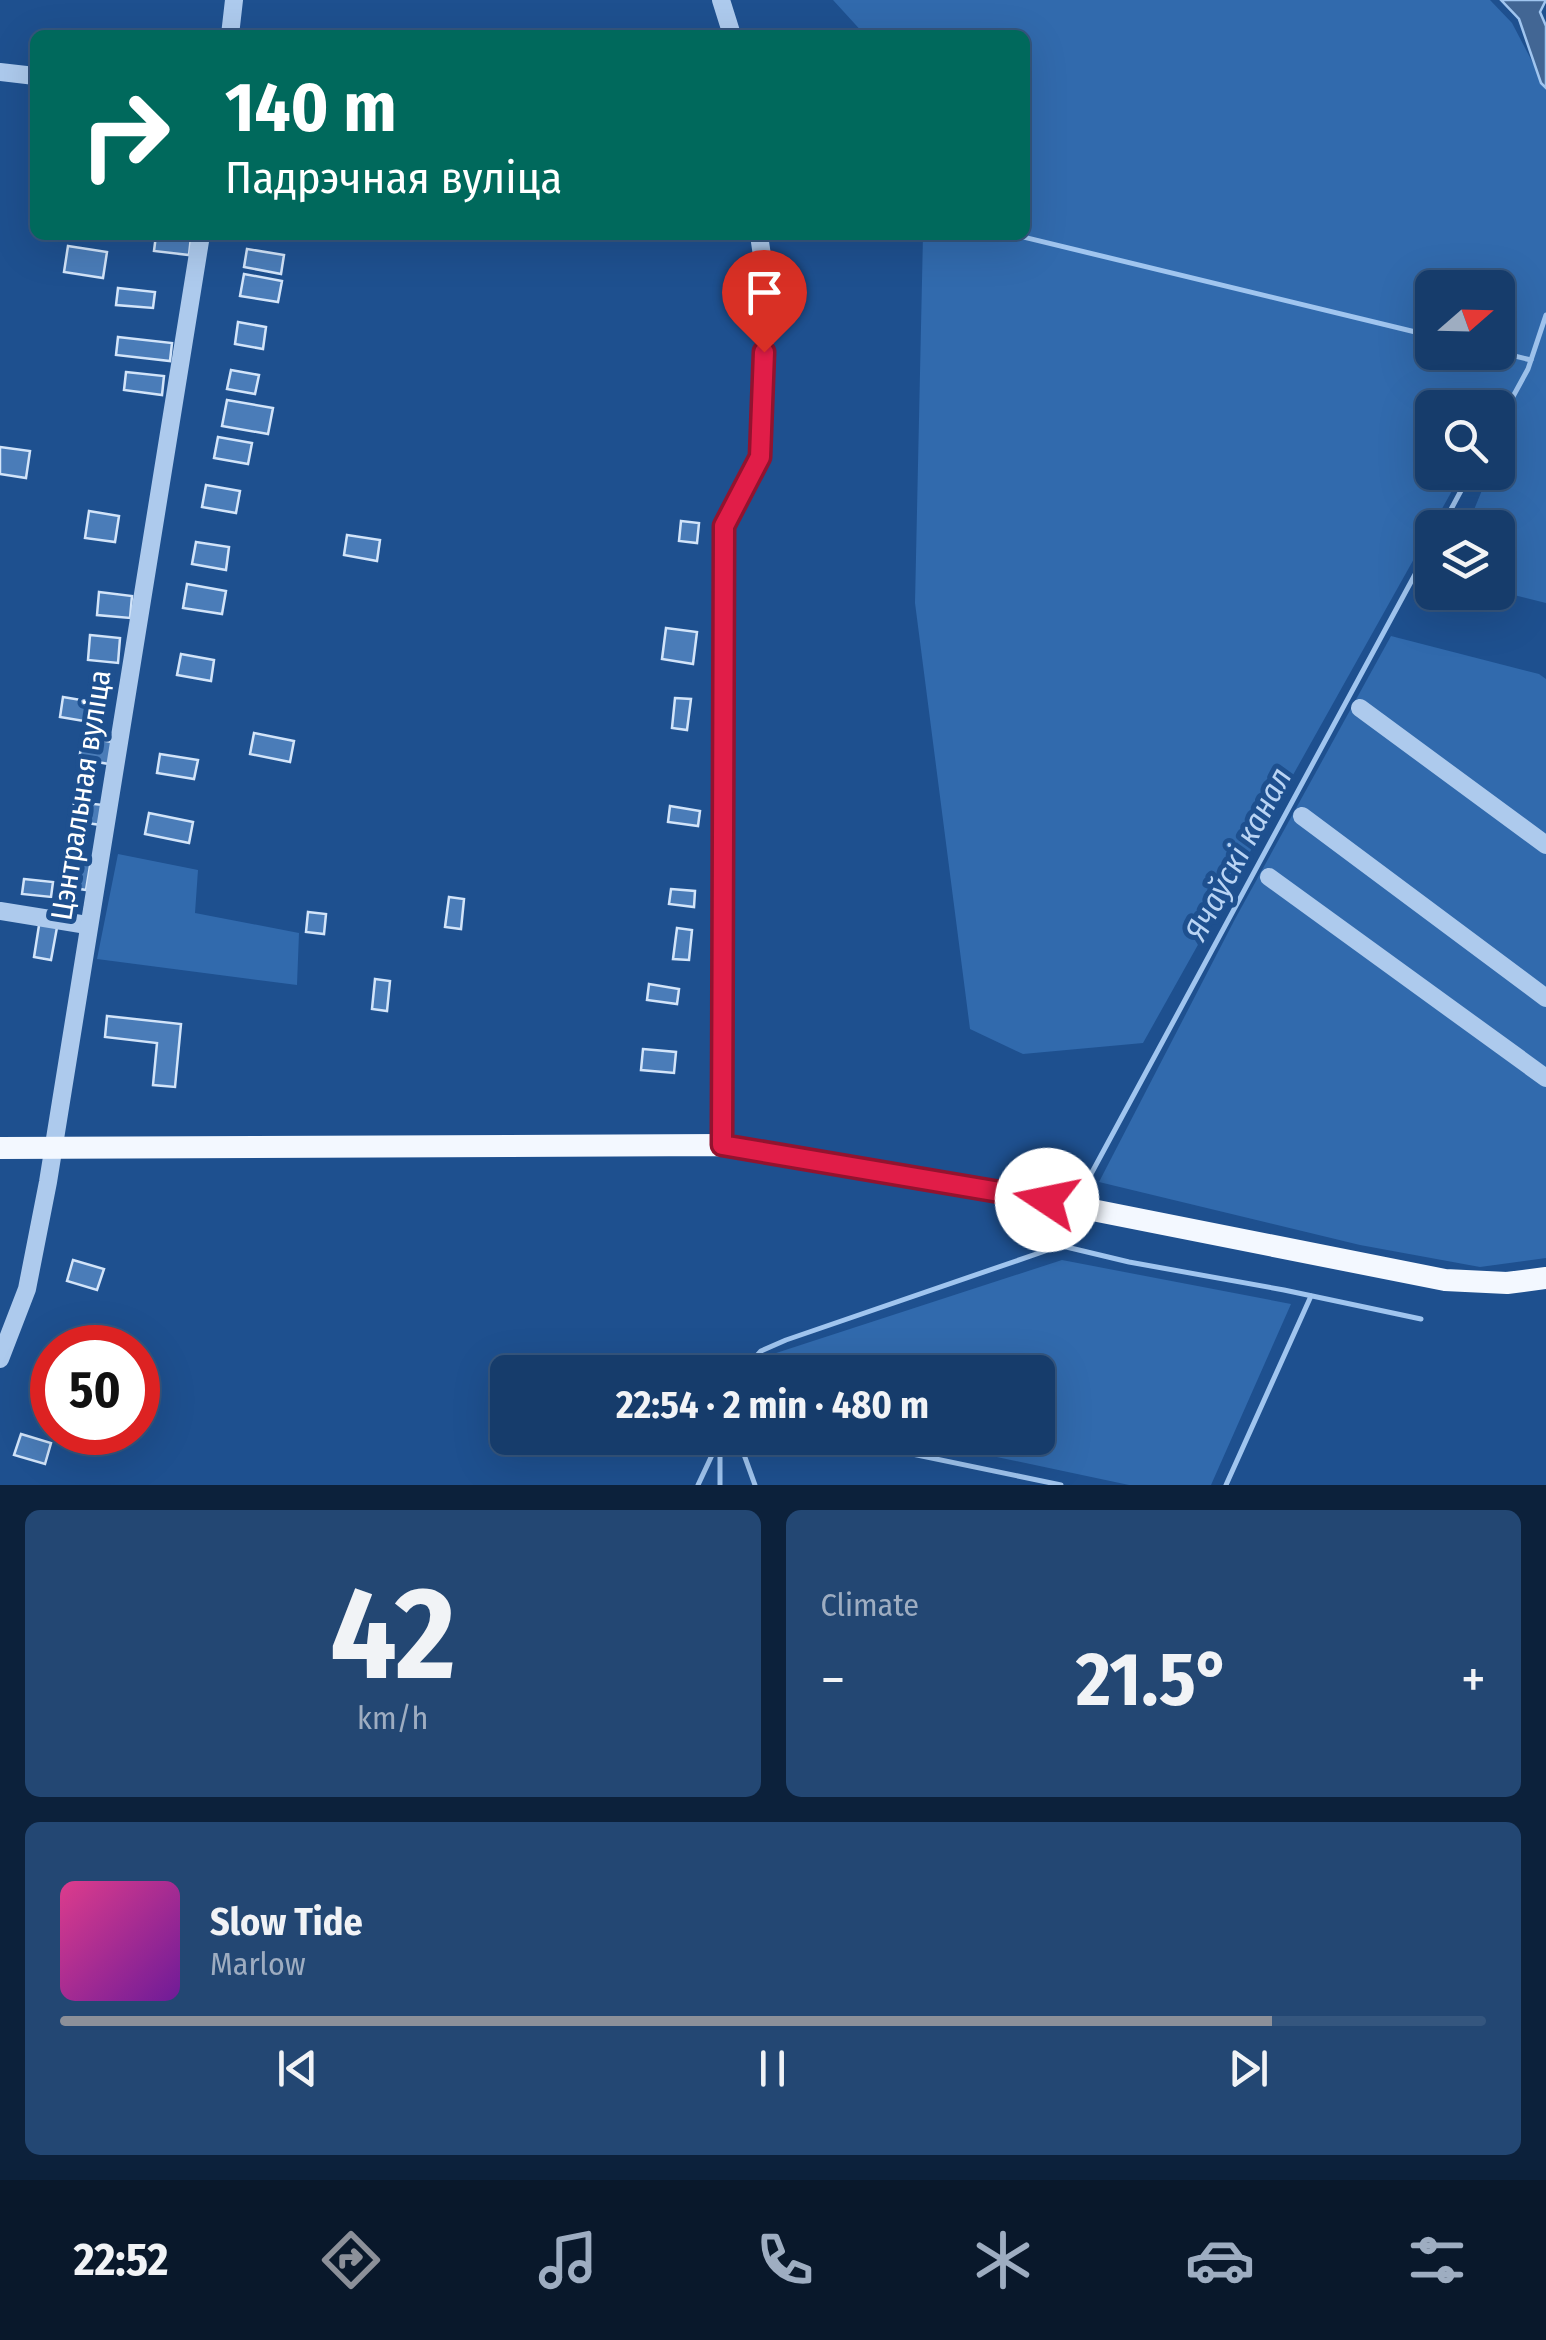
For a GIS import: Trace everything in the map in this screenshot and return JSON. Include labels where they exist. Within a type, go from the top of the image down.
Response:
[{"type":"main road","points":[[0,1148],[722,1145],[1035,1198],[1445,1280],[1507,1283],[1546,1278]]},
{"type":"street","points":[[231,30],[234,0]]},
{"type":"street","points":[[721,0],[730,30]]},
{"type":"street","points":[[0,72],[30,75]]},
{"type":"street","name":"Цэнтральная вуліца","points":[[0,1359],[27,1289],[52,1150],[200,240]]},
{"type":"street","points":[[722,1145],[724,526],[760,457],[766,283],[760,240]]},
{"type":"street","points":[[1360,708],[1546,846]]},
{"type":"street","points":[[1302,816],[1546,998]]},
{"type":"street","points":[[1269,877],[1546,1078]]},
{"type":"street","points":[[0,911],[88,925]]},
{"type":"shaded area","points":[[833,0],[1490,0],[1512,23],[1546,88],[1546,603],[1515,595],[1515,510],[1474,510],[1482,490],[1515,490],[1515,390],[1415,390],[1415,490],[1452,490],[1441,510],[1415,510],[1415,557],[1143,1043],[1023,1054],[970,1029],[915,603],[923,240],[1030,240],[1030,30],[860,30]]},
{"type":"shaded area","points":[[1501,0],[1546,0],[1540,12],[1546,26],[1546,88],[1519,19]]},
{"type":"shaded area","points":[[1391,636],[1546,679],[1546,1258],[1480,1267],[1360,1245],[1099,1182],[1235,919]]},
{"type":"shaded area","points":[[118,854],[198,870],[195,913],[299,933],[297,985],[97,959]]},
{"type":"shaded area","points":[[1062,1260],[1291,1304],[1211,1485],[1129,1485],[987,1455],[1055,1455],[1055,1355],[770,1355]]},
{"type":"building","points":[[155,240],[191,240],[189,255],[154,251]]},
{"type":"building","points":[[68,246],[107,252],[103,278],[64,272]]},
{"type":"building","points":[[247,249],[284,255],[281,274],[244,267]]},
{"type":"building","points":[[244,274],[282,281],[278,302],[240,296]]},
{"type":"building","points":[[118,288],[155,292],[153,308],[116,305]]},
{"type":"building","points":[[238,322],[266,327],[263,349],[235,344]]},
{"type":"building","points":[[118,337],[172,343],[170,361],[116,355]]},
{"type":"building","points":[[231,370],[259,375],[255,394],[227,389]]},
{"type":"building","points":[[126,372],[164,376],[162,395],[124,390]]},
{"type":"building","points":[[227,400],[273,408],[268,434],[222,426]]},
{"type":"building","points":[[218,437],[252,443],[248,464],[214,458]]},
{"type":"building","points":[[0,447],[30,451],[26,478],[0,474]]},
{"type":"building","points":[[206,485],[240,491],[236,513],[202,507]]},
{"type":"building","points":[[89,511],[119,516],[115,542],[85,538]]},
{"type":"building","points":[[681,521],[699,523],[697,543],[679,541]]},
{"type":"building","points":[[347,535],[380,540],[377,561],[344,555]]},
{"type":"building","points":[[196,542],[229,547],[226,570],[192,564]]},
{"type":"building","points":[[187,584],[226,591],[222,614],[183,608]]},
{"type":"building","points":[[99,592],[132,596],[130,618],[97,615]]},
{"type":"building","points":[[666,628],[697,632],[693,664],[662,659]]},
{"type":"building","points":[[90,635],[120,638],[118,663],[88,660]]},
{"type":"building","points":[[181,654],[214,660],[211,681],[177,675]]},
{"type":"building","points":[[63,697],[99,703],[96,723],[60,717]]},
{"type":"building","points":[[675,698],[691,699],[687,730],[672,728]]},
{"type":"building","points":[[254,733],[294,741],[290,762],[250,754]]},
{"type":"building","points":[[83,737],[112,742],[109,764],[79,759]]},
{"type":"building","points":[[160,754],[198,760],[194,779],[157,773]]},
{"type":"building","points":[[74,802],[104,805],[101,825],[72,821]]},
{"type":"building","points":[[670,806],[700,811],[698,826],[668,822]]},
{"type":"building","points":[[149,813],[193,822],[189,843],[145,834]]},
{"type":"building","points":[[63,855],[91,860],[86,890],[68,887],[70,873],[61,872]]},
{"type":"building","points":[[24,879],[53,882],[51,897],[22,894]]},
{"type":"building","points":[[671,889],[695,891],[694,907],[669,904]]},
{"type":"building","points":[[449,897],[464,899],[461,929],[445,927]]},
{"type":"building","points":[[308,912],[326,914],[324,934],[306,932]]},
{"type":"building","points":[[40,919],[58,922],[51,960],[34,957]]},
{"type":"building","points":[[677,928],[692,930],[689,960],[673,959]]},
{"type":"building","points":[[375,979],[390,981],[387,1011],[372,1009]]},
{"type":"building","points":[[649,984],[679,989],[677,1004],[647,1000]]},
{"type":"building","points":[[107,1016],[181,1024],[175,1087],[153,1085],[157,1043],[105,1037]]},
{"type":"building","points":[[643,1049],[676,1052],[674,1073],[641,1070]]},
{"type":"building","points":[[73,1260],[104,1269],[97,1290],[67,1281]]},
{"type":"building","points":[[21,1434],[30,1437],[30,1455],[48,1455],[45,1464],[14,1455]]},
{"type":"waterway","points":[[1030,239],[1415,332]]},
{"type":"waterway","name":"Ячаўскі канал","points":[[1515,393],[1528,369],[1546,315]]},
{"type":"waterway","points":[[1515,356],[1531,360]]},
{"type":"waterway","name":"Ячаўскі канал","points":[[1451,510],[1461,490]]},
{"type":"waterway","name":"Ячаўскі канал","points":[[1084,1187],[1415,574]]},
{"type":"waterway","name":"Ячаўскі канал","points":[[757,1355],[786,1340],[1048,1250],[1063,1241],[1067,1228]]},
{"type":"waterway","points":[[1058,1245],[1421,1319]]},
{"type":"waterway","points":[[1226,1485],[1311,1296]]},
{"type":"waterway","points":[[698,1485],[712,1455]]},
{"type":"waterway","points":[[720,1455],[720,1485]]},
{"type":"waterway","name":"Ячаўскі канал","points":[[744,1455],[755,1485]]},
{"type":"waterway","points":[[917,1455],[1061,1485]]},
{"type":"route","points":[[764,352],[760,457],[724,526],[722,1145],[1047,1200]]}]
